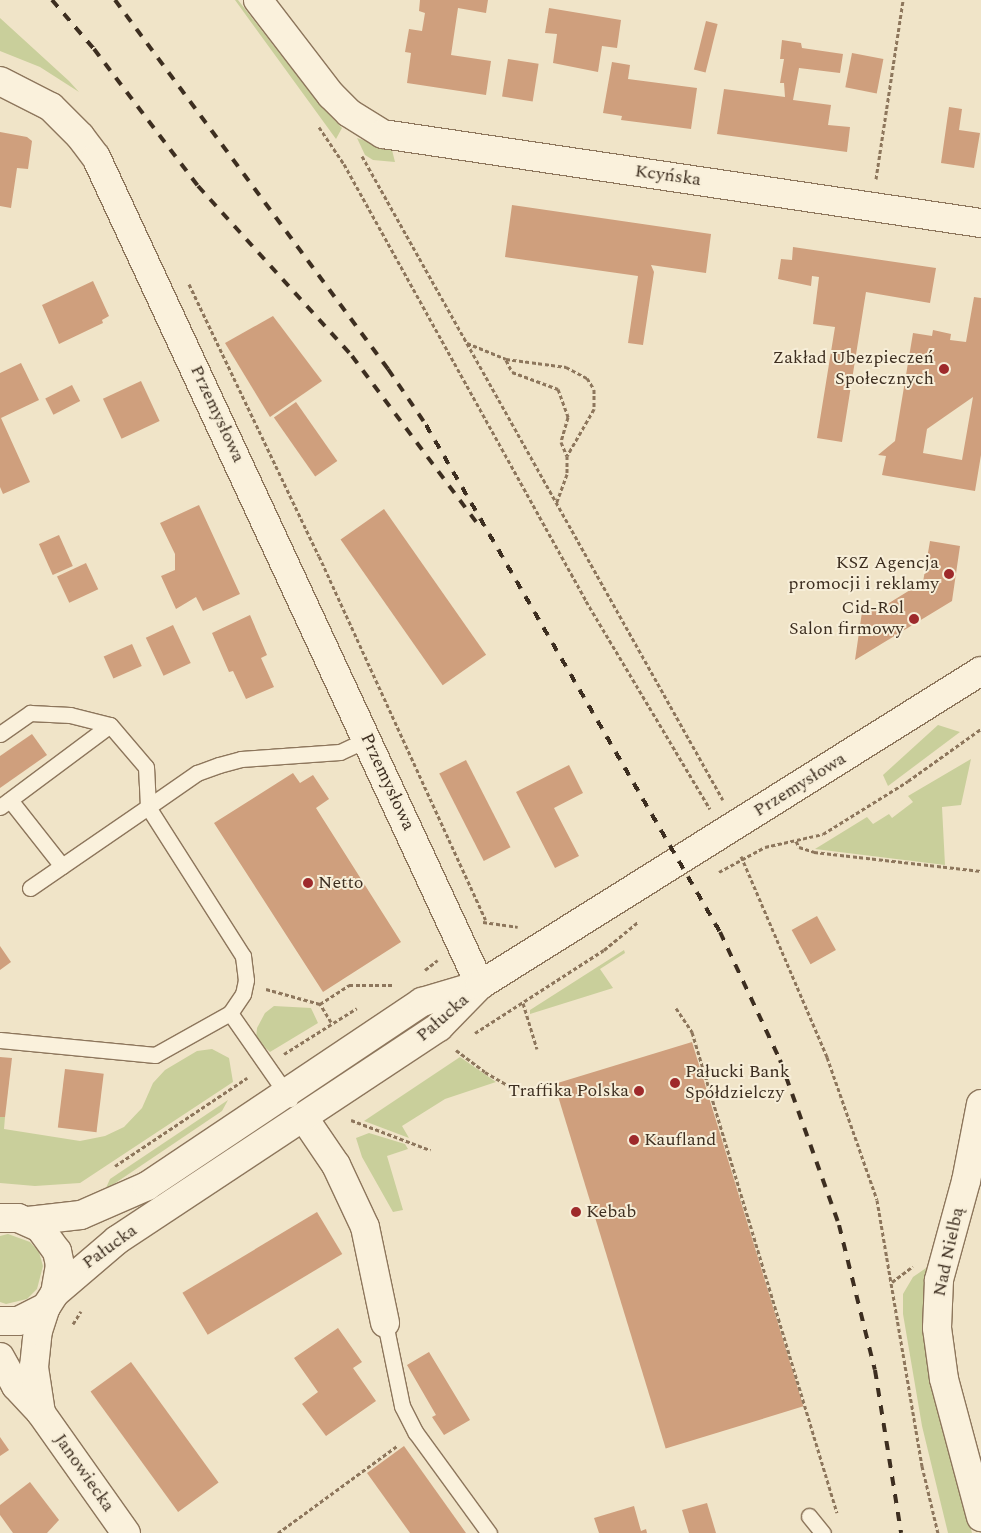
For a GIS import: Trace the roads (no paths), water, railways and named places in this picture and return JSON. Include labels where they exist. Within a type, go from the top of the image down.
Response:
[{"type":"street","name":"Kcyńska","points":[[258,0],[331,95],[358,119],[393,137],[872,205],[981,223]]},
{"type":"street","name":"Przemysłowa","points":[[0,81],[51,107],[80,136],[96,157],[368,739],[480,985],[728,830],[979,678]]},
{"type":"street","name":"Pałucka","points":[[0,1218],[28,1221],[65,1219],[124,1198],[286,1094],[422,1002],[480,985]]},
{"type":"street","name":"Pałucka","points":[[0,1321],[18,1321],[50,1300],[117,1240],[439,1027],[480,985]]},
{"type":"street","name":"Nad Nielbą","points":[[981,1104],[966,1181],[939,1280],[936,1328],[944,1379],[981,1517]]},
{"type":"street","points":[[304,1118],[336,1165],[365,1227],[385,1323]]},
{"type":"street","name":"Janowiecka","points":[[28,1221],[50,1238],[57,1251],[60,1280],[38,1331],[34,1367],[41,1413]]},
{"type":"street","name":"Janowiecka","points":[[0,1357],[16,1386],[41,1413],[126,1533]]},
{"type":"lane","points":[[0,734],[30,712],[70,715],[110,725],[146,767],[148,807],[243,956],[246,980],[243,994],[230,1013],[155,1055],[0,1040]]},
{"type":"lane","points":[[62,866],[5,804],[110,725]]},
{"type":"lane","points":[[30,888],[198,773],[241,759],[340,752],[368,739]]},
{"type":"lane","points":[[230,1013],[304,1118]]},
{"type":"lane","points":[[385,1323],[398,1390],[416,1433],[489,1533]]},
{"type":"lane","points":[[809,1516],[823,1533]]},
{"type":"railway","points":[[52,0],[94,49],[198,186],[352,356],[480,527]]},
{"type":"railway","points":[[115,0],[388,369],[426,425],[720,932],[780,1060],[839,1225],[875,1370],[901,1533]]},
{"type":"place","name":"Zakład Ubezpieczeń Społecznych","points":[[944,369]]},
{"type":"place","name":"KSZ Agencja promocji i reklamy","points":[[949,574]]},
{"type":"place","name":"Cid-Rol Salon firmowy","points":[[914,619]]},
{"type":"place","name":"Netto","points":[[308,883]]},
{"type":"place","name":"Pałucki Bank Spółdzielczy","points":[[675,1083]]},
{"type":"place","name":"Traffika Polska","points":[[639,1091]]},
{"type":"place","name":"Kaufland","points":[[634,1140]]},
{"type":"place","name":"Kebab","points":[[576,1212]]}]
